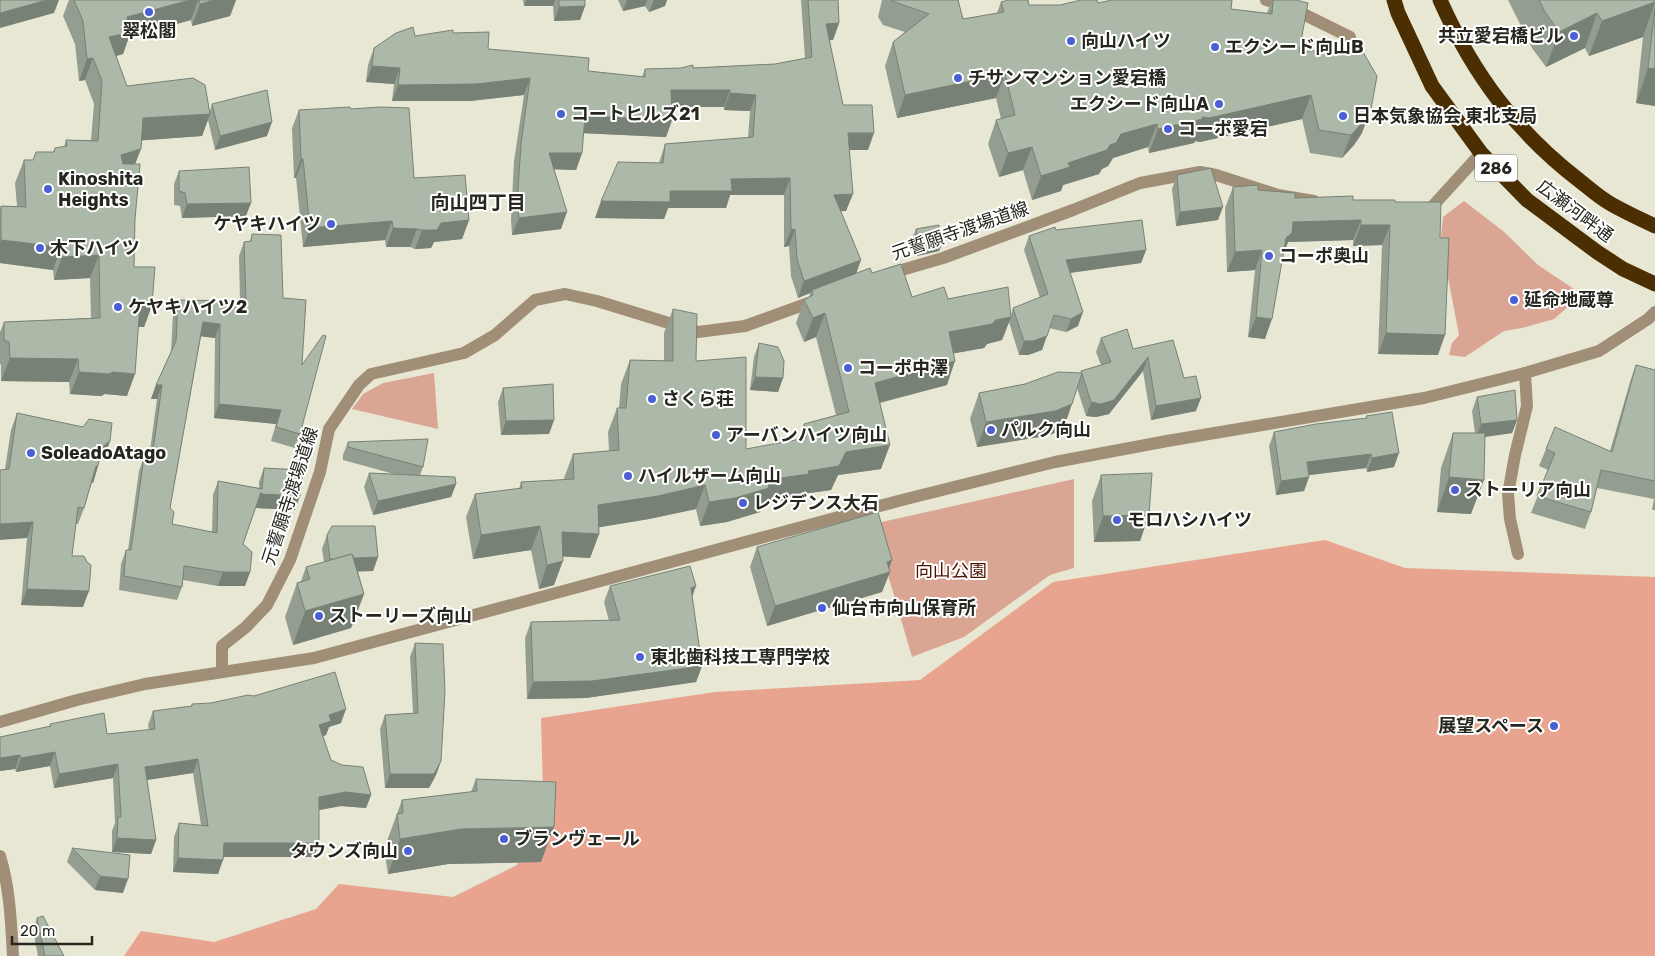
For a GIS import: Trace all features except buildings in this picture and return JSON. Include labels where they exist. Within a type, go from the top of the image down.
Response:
[{"type":"highway","name":"広瀬河畔通","points":[[1394,0],[1432,86],[1481,153],[1527,200],[1597,252],[1623,269],[1655,284]]},
{"type":"highway","name":"広瀬河畔通","points":[[1440,0],[1456,36],[1499,103],[1531,139],[1561,167],[1610,204],[1655,226]]},
{"type":"street","points":[[1266,0],[1289,3],[1350,37]]},
{"type":"street","points":[[1410,209],[1430,209],[1481,153]]},
{"type":"street","name":"元誓願寺渡場道線","points":[[875,278],[952,254],[1074,210],[1140,183],[1200,172],[1216,174],[1278,195],[1322,203]]},
{"type":"street","name":"元誓願寺渡場道線","points":[[222,672],[222,646],[246,627],[267,605],[290,560],[320,472],[329,429],[359,385],[371,374],[464,353],[495,335],[535,300],[565,294],[597,301],[698,332],[745,326],[829,296]]},
{"type":"street","points":[[0,722],[77,700],[145,684],[314,658],[902,500],[1031,468],[1167,441],[1424,398],[1525,374],[1598,351],[1648,319],[1655,312]]},
{"type":"street","points":[[1518,554],[1510,520],[1508,494],[1514,454],[1527,406],[1525,374]]},
{"type":"street","points":[[0,856],[9,902],[13,956]]},
{"type":"green space","points":[[1464,201],[1503,231],[1538,265],[1574,289],[1569,306],[1554,319],[1504,331],[1465,357],[1449,355],[1452,343],[1459,335],[1444,257],[1440,248],[1443,217]]},
{"type":"green space","points":[[434,373],[438,429],[352,409],[363,394],[383,383]]},
{"type":"green space","name":"向山公園","points":[[1074,479],[1074,568],[1050,575],[964,637],[912,657],[873,524]]},
{"type":"shaded area","points":[[1325,540],[1405,568],[1655,577],[1655,956],[124,956],[141,931],[214,942],[316,909],[339,884],[453,897],[517,865],[543,794],[541,718],[715,692],[920,680],[1053,582]]},
{"type":"place","name":"翠松閣","points":[[149,12]]},
{"type":"place","name":"共立愛宕橋ビル","points":[[1574,36]]},
{"type":"place","name":"向山ハイツ","points":[[1071,41]]},
{"type":"place","name":"エクシード向山B","points":[[1215,47]]},
{"type":"place","name":"チサンマンション愛宕橋","points":[[958,78]]},
{"type":"place","name":"エクシード向山A","points":[[1219,104]]},
{"type":"place","name":"コートヒルズ21","points":[[561,114]]},
{"type":"place","name":"日本気象協会 東北支局","points":[[1343,116]]},
{"type":"place","name":"コーポ愛宕","points":[[1168,129]]},
{"type":"place","name":"Kinoshita Heights","points":[[48,189]]},
{"type":"place","name":"ケヤキハイツ","points":[[331,224]]},
{"type":"place","name":"木下ハイツ","points":[[40,248]]},
{"type":"place","name":"コーポ奥山","points":[[1269,256]]},
{"type":"place","name":"延命地蔵尊","points":[[1514,300]]},
{"type":"place","name":"ケヤキハイツ2","points":[[118,307]]},
{"type":"place","name":"コーポ中澤","points":[[848,368]]},
{"type":"place","name":"さくら荘","points":[[652,399]]},
{"type":"place","name":"パルク向山","points":[[991,430]]},
{"type":"place","name":"アーバンハイツ向山","points":[[716,435]]},
{"type":"place","name":"SoleadoAtago","points":[[31,453]]},
{"type":"place","name":"ハイルザーム向山","points":[[628,476]]},
{"type":"place","name":"ストーリア向山","points":[[1455,490]]},
{"type":"place","name":"レジデンス大石","points":[[743,503]]},
{"type":"place","name":"モロハシハイツ","points":[[1117,520]]},
{"type":"place","name":"仙台市向山保育所","points":[[822,608]]},
{"type":"place","name":"ストーリーズ向山","points":[[319,616]]},
{"type":"place","name":"東北歯科技工専門学校","points":[[640,657]]},
{"type":"place","name":"展望スペース","points":[[1554,726]]},
{"type":"place","name":"ブランヴェール","points":[[504,839]]},
{"type":"place","name":"タウンズ向山","points":[[408,851]]},
{"type":"district","name":"向山四丁目","points":[[478,202]]}]
